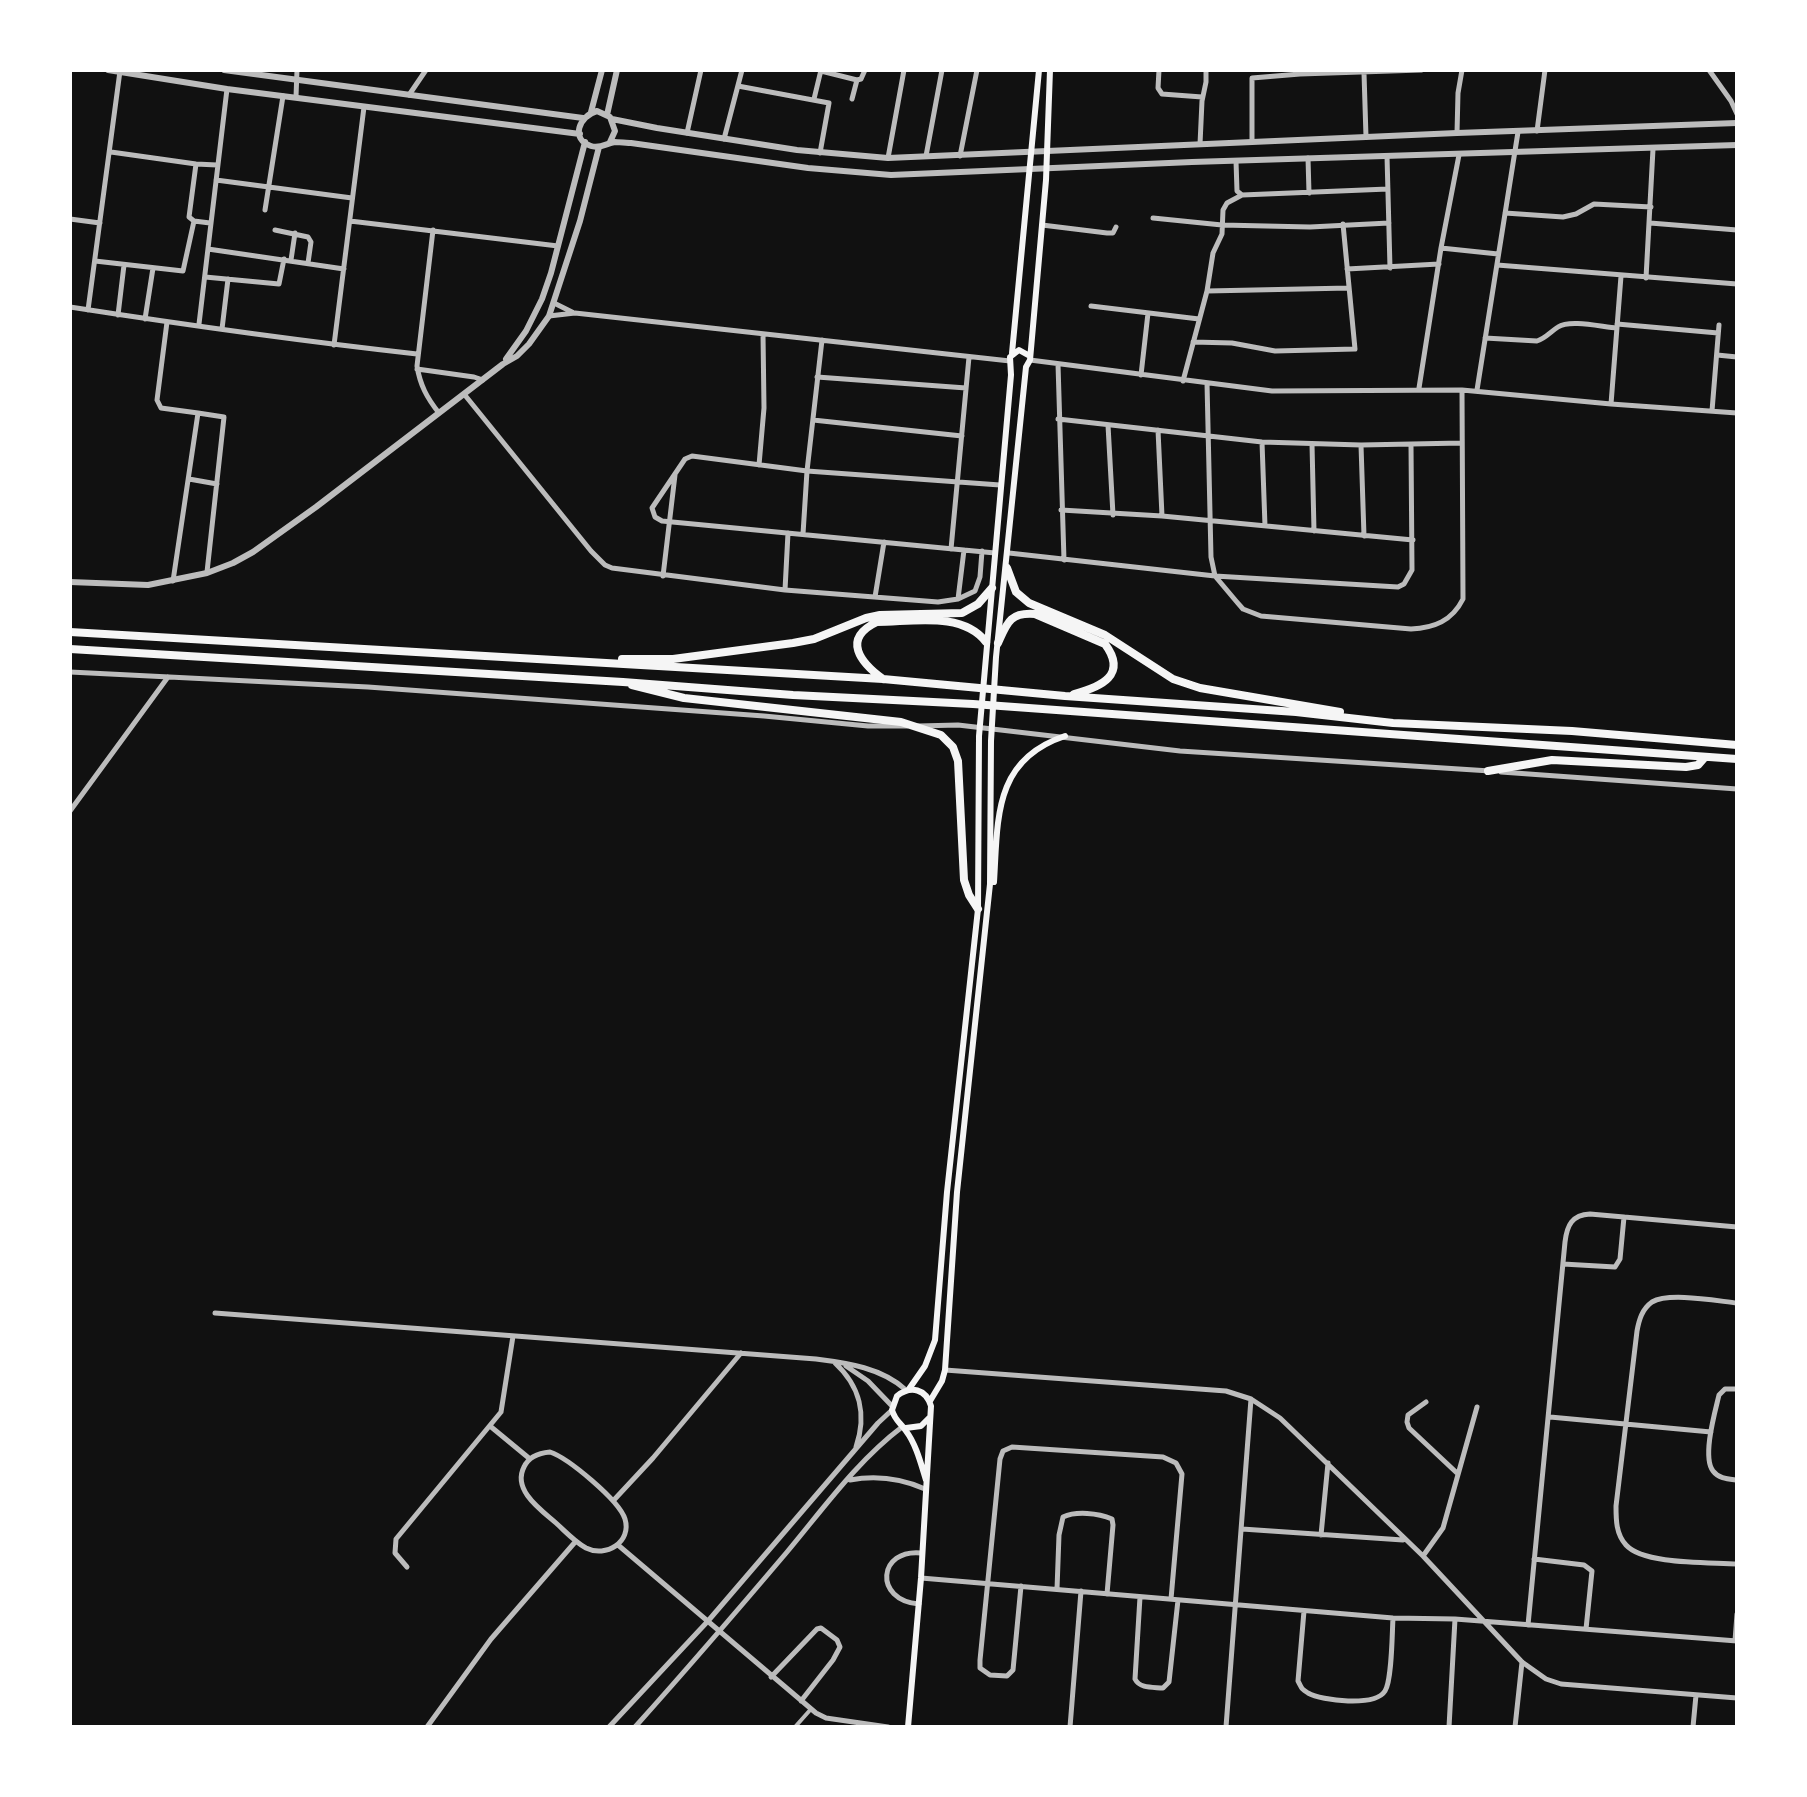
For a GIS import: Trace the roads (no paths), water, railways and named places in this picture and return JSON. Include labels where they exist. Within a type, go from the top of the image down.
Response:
[{"type":"highway","points":[[1007,568],[1016,592],[1028,604],[1105,635],[1173,679],[1200,688],[1394,722]]},
{"type":"highway","points":[[516,657],[673,659],[793,643],[880,615],[962,613],[978,604],[992,588]]},
{"type":"highway","points":[[998,643],[1010,620],[1022,613],[1035,614],[1104,644],[1114,664],[1111,675],[1104,684],[1065,696]]},
{"type":"highway","points":[[883,679],[862,662],[858,653],[861,634],[877,622],[952,621],[972,628],[986,642]]},
{"type":"highway","points":[[70,632],[883,679],[1394,722],[1737,744]]},
{"type":"highway","points":[[70,649],[973,704],[1737,760]]},
{"type":"highway","points":[[623,682],[684,698],[889,720],[942,735],[958,761],[963,872],[969,895],[978,909]]},
{"type":"highway","points":[[1488,771],[1552,760],[1686,768],[1698,765],[1705,757]]},
{"type":"main road","points":[[926,1480],[917,1453],[892,1408],[897,1396],[908,1390],[925,1366],[935,1340],[978,909],[979,736],[984,660],[1039,70]]},
{"type":"main road","points":[[930,1401],[945,1370],[957,1192],[990,884],[996,657],[1042,225],[1050,70]]},
{"type":"main road","points":[[1011,360],[1020,350],[1028,361]]},
{"type":"main road","points":[[1011,360],[1016,368],[1028,361]]},
{"type":"main road","points":[[984,937],[1006,784],[1026,758],[1064,736]]},
{"type":"main road","points":[[908,1390],[921,1392],[932,1406],[908,1727]]},
{"type":"main road","points":[[904,1427],[921,1426],[929,1418]]},
{"type":"street","points":[[108,70],[582,138],[598,147]]},
{"type":"street","points":[[226,70],[297,75],[409,95],[583,118]]},
{"type":"street","points":[[409,95],[426,70]]},
{"type":"street","points":[[591,112],[602,70]]},
{"type":"street","points":[[610,142],[615,131],[610,117],[617,70]]},
{"type":"street","points":[[687,133],[701,70]]},
{"type":"street","points":[[724,140],[742,70]]},
{"type":"street","points":[[814,99],[821,70],[857,80]]},
{"type":"street","points":[[852,99],[864,70]]},
{"type":"street","points":[[888,158],[904,70]]},
{"type":"street","points":[[926,157],[942,70]]},
{"type":"street","points":[[960,156],[977,70]]},
{"type":"street","points":[[1159,70],[1158,88],[1162,94],[1202,96]]},
{"type":"street","points":[[1200,144],[1206,70]]},
{"type":"street","points":[[1252,142],[1252,78],[1269,73],[1421,70]]},
{"type":"street","points":[[1457,133],[1462,70]]},
{"type":"street","points":[[1537,132],[1545,70]]},
{"type":"street","points":[[1709,70],[1737,114]]},
{"type":"street","points":[[1364,71],[1366,137]]},
{"type":"street","points":[[88,310],[120,72]]},
{"type":"street","points":[[296,98],[297,75]]},
{"type":"street","points":[[738,86],[829,103],[820,152]]},
{"type":"street","points":[[199,326],[227,89]]},
{"type":"street","points":[[266,210],[283,96]]},
{"type":"street","points":[[334,345],[364,108]]},
{"type":"street","points":[[503,364],[542,299],[582,138],[579,126],[591,112],[724,140],[888,158],[1737,124]]},
{"type":"street","points":[[1477,391],[1518,132]]},
{"type":"street","points":[[598,147],[610,142],[866,174],[1737,145]]},
{"type":"street","points":[[70,582],[142,585],[172,581],[207,573],[253,552],[518,356],[549,316],[554,303],[598,147]]},
{"type":"street","points":[[1646,278],[1653,149]]},
{"type":"street","points":[[110,152],[217,165]]},
{"type":"street","points":[[1419,390],[1460,154]]},
{"type":"street","points":[[1387,156],[1390,268]]},
{"type":"street","points":[[1308,158],[1310,193]]},
{"type":"street","points":[[1236,161],[1237,192],[1242,195]]},
{"type":"street","points":[[196,164],[188,214],[194,221],[210,222]]},
{"type":"street","points":[[216,180],[353,198]]},
{"type":"street","points":[[1183,380],[1213,254],[1222,234],[1226,204],[1242,195],[1388,188]]},
{"type":"street","points":[[1505,213],[1563,218],[1594,204],[1651,208]]},
{"type":"street","points":[[1153,218],[1222,225],[1310,227],[1389,222]]},
{"type":"street","points":[[70,219],[100,223]]},
{"type":"street","points":[[350,220],[558,246]]},
{"type":"street","points":[[96,260],[181,271],[185,269],[194,221]]},
{"type":"street","points":[[1193,342],[1232,343],[1275,351],[1355,350],[1344,224]]},
{"type":"street","points":[[1650,224],[1737,230]]},
{"type":"street","points":[[1042,225],[1112,234],[1116,228]]},
{"type":"street","points":[[275,230],[308,237],[308,263]]},
{"type":"street","points":[[432,230],[417,354],[420,383],[440,412]]},
{"type":"street","points":[[205,277],[279,284],[295,233]]},
{"type":"street","points":[[1441,248],[1498,254]]},
{"type":"street","points":[[208,249],[344,269]]},
{"type":"street","points":[[1347,269],[1439,264]]},
{"type":"street","points":[[118,314],[124,265]]},
{"type":"street","points":[[1496,266],[1737,284]]},
{"type":"street","points":[[146,319],[152,268]]},
{"type":"street","points":[[1611,404],[1621,276]]},
{"type":"street","points":[[222,329],[228,279]]},
{"type":"street","points":[[1207,291],[1348,288]]},
{"type":"street","points":[[542,299],[574,313]]},
{"type":"street","points":[[1090,306],[1199,319]]},
{"type":"street","points":[[70,308],[417,354]]},
{"type":"street","points":[[536,312],[1011,360]]},
{"type":"street","points":[[1141,375],[1148,313]]},
{"type":"street","points":[[166,322],[159,405],[224,417],[207,573]]},
{"type":"street","points":[[1485,338],[1537,342],[1567,323],[1718,333]]},
{"type":"street","points":[[1712,412],[1719,325]]},
{"type":"street","points":[[759,465],[764,408],[763,334]]},
{"type":"street","points":[[804,534],[822,340]]},
{"type":"street","points":[[1717,355],[1737,357]]},
{"type":"street","points":[[952,548],[968,357]]},
{"type":"street","points":[[1028,361],[1288,392],[1462,390],[1737,413]]},
{"type":"street","points":[[1058,364],[1064,560]]},
{"type":"street","points":[[418,369],[482,380]]},
{"type":"street","points":[[816,377],[966,388]]},
{"type":"street","points":[[1207,383],[1210,557],[1215,576],[1252,614],[1411,628],[1435,626],[1454,613],[1463,600],[1462,390]]},
{"type":"street","points":[[464,394],[598,559],[612,568],[785,590],[938,602],[958,599],[976,589],[982,551]]},
{"type":"street","points":[[172,581],[198,414]]},
{"type":"street","points":[[1058,419],[1262,442],[1462,443]]},
{"type":"street","points":[[813,420],[962,436]]},
{"type":"street","points":[[1108,425],[1114,514]]},
{"type":"street","points":[[1158,430],[1162,516]]},
{"type":"street","points":[[1262,442],[1264,526]]},
{"type":"street","points":[[1312,444],[1314,531]]},
{"type":"street","points":[[1361,445],[1364,536]]},
{"type":"street","points":[[1008,553],[1215,576],[1404,584],[1412,570],[1411,445]]},
{"type":"street","points":[[995,552],[662,521],[655,517],[652,508],[685,459],[692,456],[807,471],[1000,486]]},
{"type":"street","points":[[663,576],[676,472]]},
{"type":"street","points":[[188,479],[218,484]]},
{"type":"street","points":[[1061,510],[1412,540]]},
{"type":"street","points":[[785,590],[788,533]]},
{"type":"street","points":[[875,597],[884,542]]},
{"type":"street","points":[[958,599],[964,550]]},
{"type":"street","points":[[70,672],[368,686],[868,726],[958,726],[1180,751],[1737,789]]},
{"type":"street","points":[[70,811],[168,677]]},
{"type":"street","points":[[1528,1625],[1566,1231],[1580,1214],[1737,1228]]},
{"type":"street","points":[[1563,1264],[1615,1266],[1620,1258],[1624,1217]]},
{"type":"street","points":[[1737,1303],[1659,1299],[1646,1308],[1638,1322],[1616,1506],[1616,1524],[1626,1546],[1643,1556],[1737,1564]]},
{"type":"street","points":[[216,1313],[836,1362],[889,1376],[908,1390]]},
{"type":"street","points":[[407,1567],[395,1553],[396,1540],[490,1426],[504,1403],[513,1336]]},
{"type":"street","points":[[613,1501],[741,1353]]},
{"type":"street","points":[[608,1727],[708,1621],[892,1408],[868,1381],[836,1362]]},
{"type":"street","points":[[836,1362],[854,1386],[860,1402],[862,1418],[854,1450]]},
{"type":"street","points":[[945,1370],[1226,1391],[1251,1398],[1272,1411],[1328,1463],[1423,1556],[1522,1662],[1546,1678],[1561,1684],[1737,1698]]},
{"type":"street","points":[[1737,1389],[1720,1392],[1709,1456],[1712,1468],[1723,1478],[1737,1480]]},
{"type":"street","points":[[1226,1727],[1251,1398]]},
{"type":"street","points":[[1426,1402],[1408,1416],[1407,1422],[1458,1474]]},
{"type":"street","points":[[1423,1556],[1443,1528],[1477,1407]]},
{"type":"street","points":[[1550,1417],[1712,1432]]},
{"type":"street","points":[[490,1426],[530,1459]]},
{"type":"street","points":[[636,1727],[847,1480],[884,1441],[904,1427]]},
{"type":"street","points":[[1021,1586],[1012,1670],[1001,1677],[986,1673],[980,1668],[1000,1459],[1007,1448],[1164,1457],[1176,1462],[1182,1474],[1169,1682],[1164,1688],[1136,1682],[1140,1597]]},
{"type":"street","points":[[543,1452],[556,1454],[613,1501],[626,1521],[625,1533],[618,1545],[607,1551],[592,1550],[576,1541],[529,1498],[522,1473],[530,1459],[543,1452]]},
{"type":"street","points":[[1321,1535],[1328,1463]]},
{"type":"street","points":[[847,1480],[879,1477],[925,1490]]},
{"type":"street","points":[[1057,1588],[1063,1517],[1105,1516],[1112,1518],[1113,1525],[1107,1594]]},
{"type":"street","points":[[1242,1529],[1406,1540]]},
{"type":"street","points":[[427,1727],[491,1639],[576,1541]]},
{"type":"street","points":[[618,1545],[811,1709],[826,1718],[888,1727]]},
{"type":"street","points":[[919,1604],[896,1597],[886,1576],[899,1556],[922,1553]]},
{"type":"street","points":[[1534,1559],[1584,1565],[1592,1570],[1586,1629]]},
{"type":"street","points":[[921,1578],[1393,1618],[1455,1619],[1736,1641],[1737,1614]]},
{"type":"street","points":[[1070,1727],[1081,1591]]},
{"type":"street","points":[[1304,1611],[1299,1686],[1311,1695],[1332,1699],[1372,1701],[1384,1692],[1389,1682],[1393,1618]]},
{"type":"street","points":[[1449,1727],[1455,1619]]},
{"type":"street","points":[[771,1677],[817,1629],[831,1634],[840,1647],[801,1701]]},
{"type":"street","points":[[1515,1727],[1522,1662]]},
{"type":"street","points":[[1693,1727],[1696,1695]]},
{"type":"street","points":[[795,1727],[811,1709]]}]
